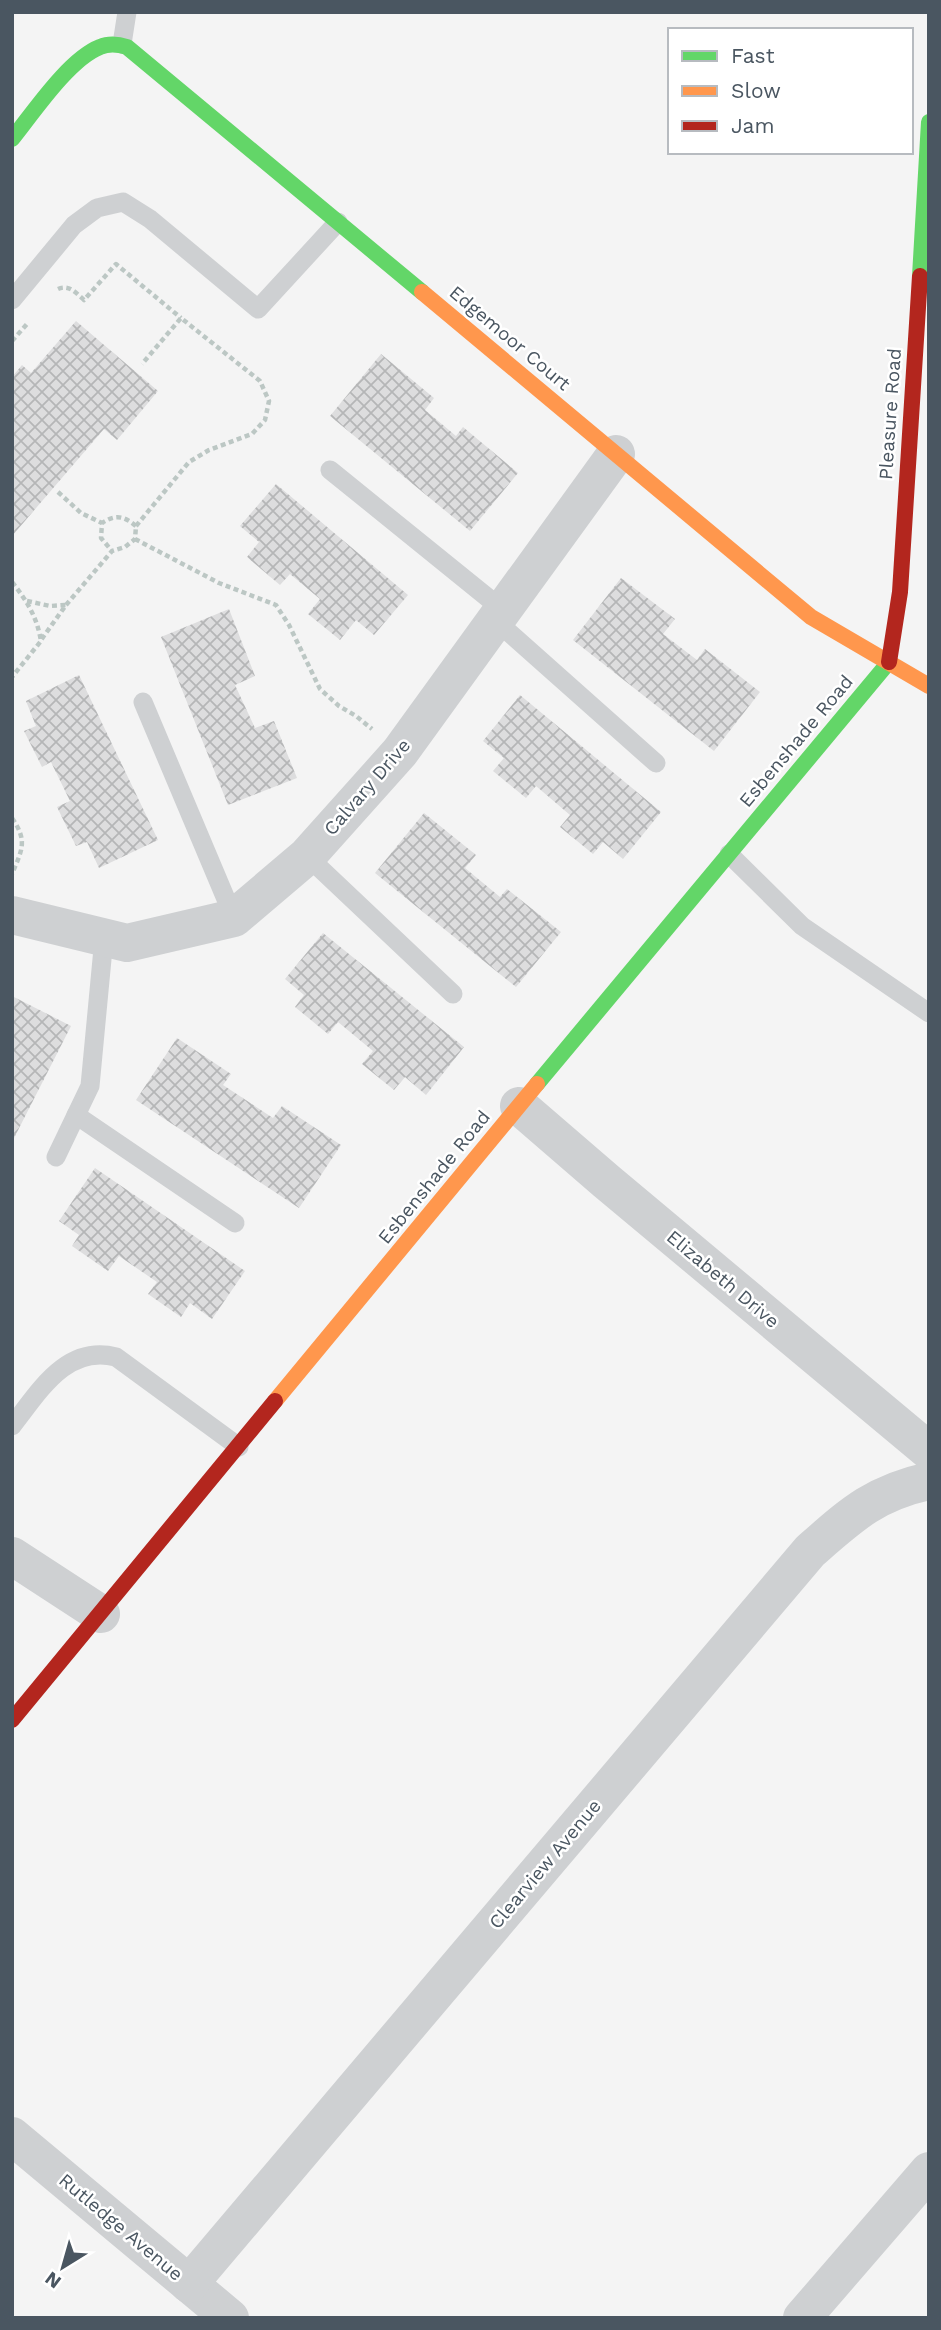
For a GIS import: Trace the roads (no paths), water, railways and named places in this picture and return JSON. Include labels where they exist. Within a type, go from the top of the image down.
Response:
[{"type":"street","points":[[12,139],[76,63],[96,48],[115,44]]},
{"type":"street","name":"Edgemoor Court","points":[[115,44],[131,49],[811,617],[841,638],[889,662]]},
{"type":"street","name":"Pleasure Road","points":[[889,662],[900,592],[929,122]]},
{"type":"street","name":"Calvary Drive","points":[[12,915],[127,943],[234,918],[307,856],[400,752],[616,454]]},
{"type":"street","points":[[889,662],[929,686]]},
{"type":"street","name":"Esbenshade Road","points":[[12,1720],[519,1105],[889,662]]},
{"type":"street","name":"Elizabeth Drive","points":[[519,1105],[929,1451]]},
{"type":"street","name":"Clearview Avenue","points":[[189,2284],[810,1551],[875,1499],[900,1488],[929,1481]]},
{"type":"street","points":[[12,1556],[102,1614]]},
{"type":"street","name":"Rutledge Avenue","points":[[12,2136],[230,2318]]},
{"type":"street","points":[[802,2318],[929,2171]]},
{"type":"lane","points":[[115,44],[127,12]]},
{"type":"lane","points":[[12,300],[74,225],[97,208],[122,202],[150,219],[258,309],[338,222]]},
{"type":"lane","points":[[330,470],[499,615],[656,763]]},
{"type":"lane","points":[[143,702],[234,918]]},
{"type":"lane","points":[[729,854],[802,926],[929,1013]]},
{"type":"lane","points":[[307,856],[453,994]]},
{"type":"lane","points":[[56,1157],[90,1086],[104,938]]},
{"type":"lane","points":[[76,1115],[235,1223]]},
{"type":"lane","points":[[12,1426],[58,1370],[73,1360],[102,1353],[116,1357],[239,1447]]}]
